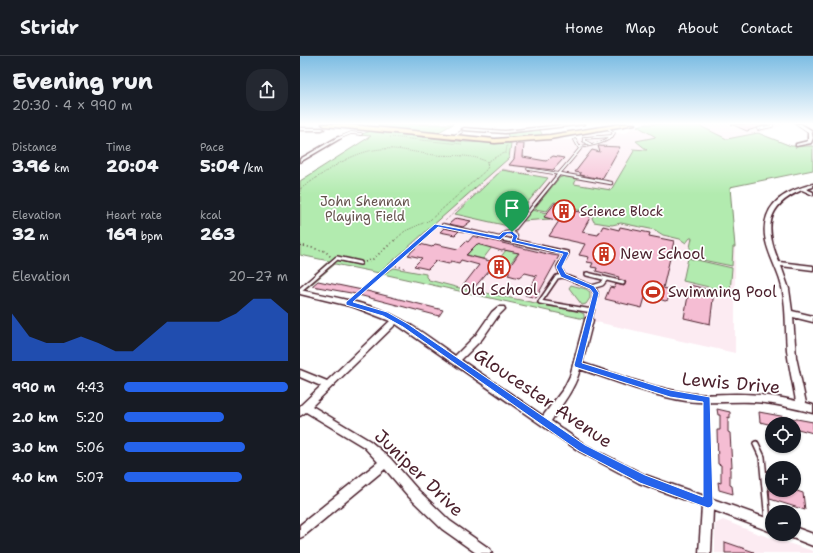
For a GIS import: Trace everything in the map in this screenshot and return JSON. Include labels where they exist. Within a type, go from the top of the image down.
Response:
[{"type":"street","points":[[300,161],[323,147]]},
{"type":"street","points":[[802,407],[793,363],[789,313],[784,285],[770,244],[768,227],[774,206],[783,198],[802,189],[813,186]]},
{"type":"street","points":[[802,189],[813,194]]},
{"type":"street","points":[[776,264],[813,268]]},
{"type":"street","name":"Gloucester Avenue","points":[[300,291],[373,309],[396,320],[545,421],[582,448],[611,464],[643,479],[708,504],[765,523]]},
{"type":"street","points":[[456,360],[479,337],[495,314],[501,309]]},
{"type":"street","points":[[789,313],[813,319]]},
{"type":"street","points":[[303,410],[396,320]]},
{"type":"street","points":[[545,421],[566,391],[578,365],[589,320]]},
{"type":"street","name":"Lewis Drive","points":[[578,365],[686,397],[707,399],[759,398],[813,409]]},
{"type":"street","points":[[300,373],[328,385]]},
{"type":"street","name":"Juniper Drive","points":[[303,410],[367,444],[386,462],[413,493],[446,525],[486,553]]},
{"type":"street","points":[[300,532],[386,462]]},
{"type":"street","points":[[705,553],[708,504]]},
{"type":"street","points":[[801,536],[813,540]]},
{"type":"lane","points":[[500,238],[505,233],[512,232],[580,147]]},
{"type":"lane","points":[[528,169],[611,183]]},
{"type":"lane","points":[[442,225],[566,253],[559,267],[563,276]]},
{"type":"lane","points":[[512,232],[516,236],[513,241]]},
{"type":"lane","points":[[300,291],[337,258],[360,263]]},
{"type":"lane","points":[[587,274],[623,283]]},
{"type":"lane","points":[[592,312],[540,302],[557,277],[563,276],[592,287],[604,284],[606,279]]},
{"type":"lane","points":[[589,320],[596,293],[592,287]]},
{"type":"lane","points":[[756,444],[762,457],[768,505]]},
{"type":"path","points":[[487,162],[501,154],[506,153],[507,147]]},
{"type":"path","points":[[300,189],[346,159],[369,150],[393,150],[432,155],[480,158],[487,162]]},
{"type":"path","points":[[360,263],[373,259],[405,230],[430,220],[482,174],[488,167],[487,162]]},
{"type":"path","points":[[348,303],[434,227],[442,225],[502,169],[528,174]]},
{"type":"path","points":[[300,244],[326,251],[331,257],[337,258]]},
{"type":"path","points":[[392,265],[405,268]]},
{"type":"path","points":[[707,399],[708,504]]},
{"type":"shaded area","points":[[510,147],[794,147],[813,155],[813,170],[729,187],[735,247],[735,353],[383,274],[357,298],[353,297],[509,158]]},
{"type":"shaded area","points":[[723,520],[765,536],[765,541],[781,541],[813,551],[813,553],[715,553],[715,524]]},
{"type":"green space","name":"John Shennan Playing Field","points":[[353,147],[510,147],[509,158],[379,273],[335,264],[307,288],[300,287],[329,261],[300,255],[300,181]]},
{"type":"green space","points":[[644,147],[813,147],[813,170],[730,187],[735,247],[733,247],[732,266],[688,257],[692,238],[690,238],[686,243],[680,239],[663,235],[655,230],[621,223],[612,225],[594,222],[592,218],[594,213],[589,212],[592,207],[588,212],[573,209],[575,206],[554,202],[547,211],[534,209],[559,178],[564,176],[577,179],[574,184],[611,190],[634,151],[632,149],[647,150]]},
{"type":"green space","points":[[502,170],[548,178],[508,226],[455,214]]},
{"type":"green space","points":[[532,210],[547,213],[545,217],[550,219],[523,221]]},
{"type":"green space","points":[[476,244],[492,247],[483,259],[467,255]]},
{"type":"green space","points":[[506,250],[518,253],[509,265],[497,262]]},
{"type":"green space","points":[[688,258],[732,268],[730,292],[683,281]]},
{"type":"green space","points":[[394,268],[426,274],[426,277],[429,280],[471,291],[580,312],[584,314],[584,319],[383,274]]},
{"type":"green space","points":[[571,285],[586,289],[590,292],[590,298],[586,304],[582,305],[569,288]]},
{"type":"building","points":[[516,147],[524,147],[523,157],[546,161],[553,156],[564,158],[553,170],[509,165],[514,159]]},
{"type":"building","points":[[598,147],[620,147],[602,179],[580,175],[581,173],[575,172],[592,150],[600,152]]},
{"type":"building","points":[[555,203],[571,206],[569,210],[592,214],[582,232],[598,235],[603,226],[619,230],[620,227],[650,233],[649,236],[674,241],[663,288],[671,290],[671,298],[669,297],[668,300],[665,301],[646,294],[642,308],[605,299],[610,287],[614,288],[616,284],[624,286],[626,282],[618,279],[619,277],[596,271],[597,268],[591,267],[593,263],[587,262],[589,257],[579,255],[585,244],[549,236],[559,221],[544,217]]},
{"type":"building","points":[[456,218],[471,221],[463,227],[449,224]]},
{"type":"building","points":[[444,228],[459,231],[455,235],[440,232]]},
{"type":"building","name":"Old School","points":[[473,236],[559,256],[536,298],[525,295],[537,276],[525,273],[519,278],[508,275],[510,272],[491,268],[473,289],[462,287],[479,265],[461,260],[459,263],[451,261],[449,264],[436,261],[428,269],[414,266],[422,258],[408,255],[420,244],[432,247],[435,244],[458,249],[466,241],[468,242]],"holes":[[[477,244],[502,251],[504,250],[519,253],[510,266],[466,255]]]},
{"type":"building","points":[[318,281],[367,291],[443,310],[439,316],[351,293],[312,286]]},
{"type":"building","points":[[690,285],[714,291],[710,324],[684,318]]},
{"type":"building","points":[[717,409],[730,412],[730,418],[728,417],[728,432],[730,433],[732,467],[730,467],[730,485],[732,486],[733,494],[719,490],[718,482],[721,483],[721,465],[718,464],[717,430],[720,430],[720,415],[718,415]]},
{"type":"building","points":[[759,412],[786,417],[765,417],[765,423],[760,422]]},
{"type":"building","points":[[801,420],[813,422],[813,433],[801,430]]},
{"type":"building","points":[[801,492],[803,493],[805,510],[801,509],[801,505],[789,505],[770,499],[770,497],[801,497]]},
{"type":"building","points":[[725,542],[754,552],[725,553]]},
{"type":"place","name":"Science Block","points":[[564,211]]},
{"type":"place","name":"New School","points":[[604,254]]},
{"type":"place","name":"Old School","points":[[499,267]]},
{"type":"place","name":"Swimming Pool","points":[[653,292]]},
{"type":"route","points":[[437,225],[500,238],[505,233],[512,232],[516,236],[513,241],[566,253],[559,267],[563,276],[592,287],[596,293],[578,365],[654,389],[686,397],[707,399],[708,504],[643,479],[582,448],[406,326],[373,309],[348,303],[437,225]]}]
